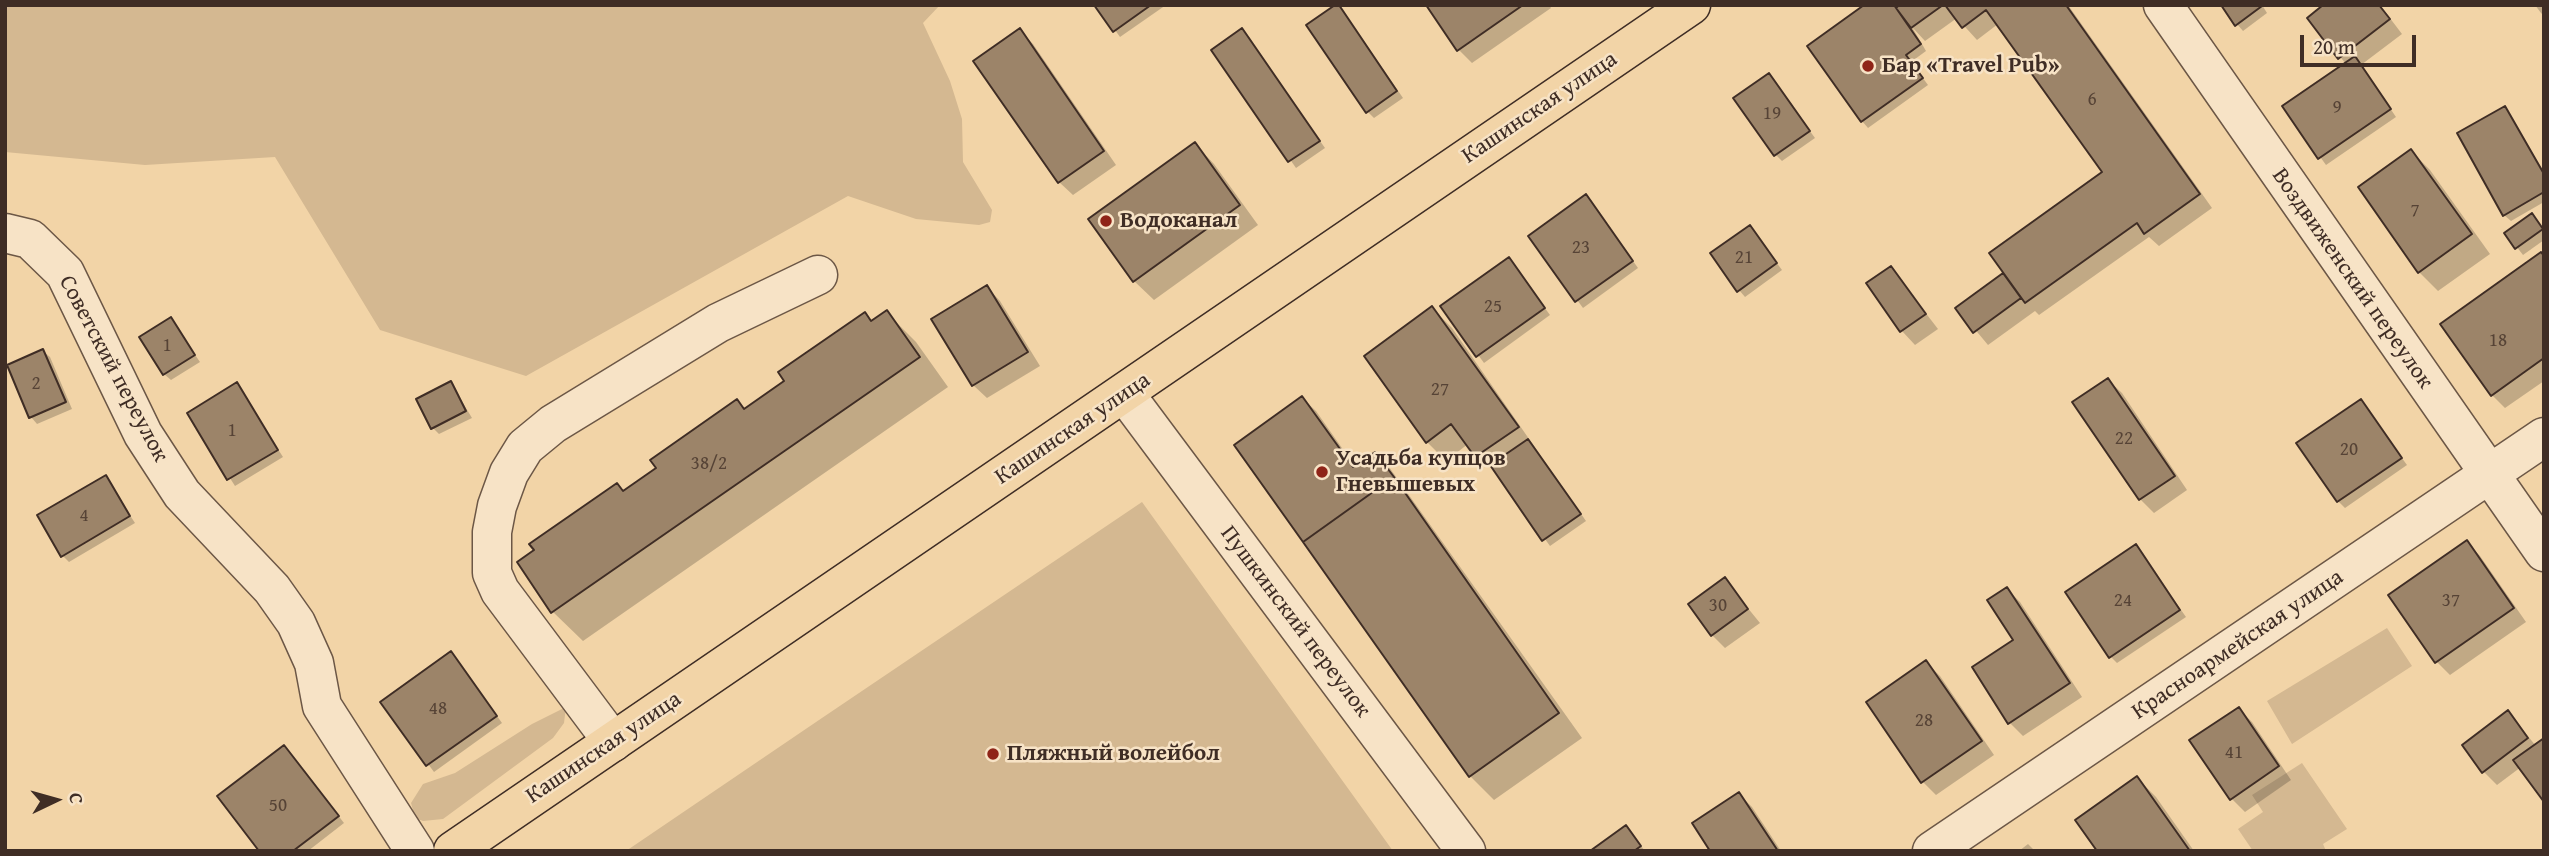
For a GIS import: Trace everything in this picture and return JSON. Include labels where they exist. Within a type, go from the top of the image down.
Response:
[{"type":"main road","name":"Кашинская улица","points":[[453,851],[1691,5]]},
{"type":"street","name":"Воздвиженский переулок","points":[[2163,5],[2544,552]]},
{"type":"street","name":"Советский переулок","points":[[18,236],[65,273],[143,434],[182,494],[272,589],[296,623],[314,663],[322,706],[415,851]]},
{"type":"street","points":[[613,742],[500,591],[492,573],[492,532],[497,506],[509,473],[525,447],[553,424],[718,323],[818,275]]},
{"type":"street","name":"Пушкинский переулок","points":[[1125,394],[1466,851]]},
{"type":"street","name":"Красноармейская улица","points":[[1931,851],[2544,437]]},
{"type":"shaded area","points":[[5,5],[940,5],[923,23],[950,81],[962,119],[963,162],[992,210],[990,222],[979,225],[916,219],[848,196],[526,376],[380,330],[275,157],[145,165],[5,152]]},
{"type":"shaded area","points":[[1142,502],[1393,851],[626,851],[819,720]]},
{"type":"shaded area","points":[[2387,628],[2412,666],[2292,744],[2267,701]]},
{"type":"shaded area","points":[[566,707],[564,723],[553,738],[443,819],[423,821],[415,818],[411,803],[423,784],[455,773],[532,724]]},
{"type":"shaded area","points":[[2302,763],[2347,829],[2323,844],[2326,851],[2253,851],[2238,829],[2263,812],[2252,795]]},
{"type":"building","points":[[1094,5],[1151,5],[1113,32]]},
{"type":"building","points":[[1339,5],[1397,91],[1366,113],[1306,25]]},
{"type":"building","points":[[1426,5],[1523,5],[1457,51]]},
{"type":"building","name":"Бар «Travel Pub»","points":[[1864,5],[1894,5],[1921,44],[1906,55],[1923,78],[1861,122],[1807,46]]},
{"type":"building","points":[[1899,5],[1943,5],[1911,28],[1896,8]]},
{"type":"building","points":[[1945,5],[2066,5],[2200,194],[2144,234],[2137,223],[2025,303],[1989,253],[2102,172],[1986,10],[1962,28]]},
{"type":"building","points":[[2221,5],[2262,5],[2262,6],[2235,26]]},
{"type":"building","points":[[2323,5],[2379,5],[2390,19],[2338,59],[2307,18]]},
{"type":"building","points":[[1020,28],[1104,151],[1058,183],[973,61]]},
{"type":"building","points":[[1242,28],[1320,141],[1288,162],[1211,50]]},
{"type":"building","points":[[2355,56],[2391,109],[2318,159],[2282,106]]},
{"type":"building","points":[[1769,73],[1810,131],[1774,156],[1733,98]]},
{"type":"building","points":[[2505,106],[2544,174],[2544,192],[2503,216],[2457,133]]},
{"type":"building","points":[[1195,142],[1240,205],[1133,282],[1088,219]]},
{"type":"building","points":[[2411,149],[2472,234],[2418,273],[2358,187]]},
{"type":"building","points":[[1586,194],[1633,261],[1575,302],[1528,236]]},
{"type":"building","points":[[2532,213],[2543,229],[2515,249],[2504,233]]},
{"type":"building","points":[[1750,225],[1777,263],[1737,292],[1710,253]]},
{"type":"building","points":[[2541,252],[2544,256],[2544,358],[2491,396],[2440,324]]},
{"type":"building","points":[[1509,257],[1545,308],[1476,357],[1440,306]]},
{"type":"building","points":[[1891,266],[1926,314],[1900,332],[1866,283]]},
{"type":"building","points":[[2003,273],[2021,298],[1973,333],[1955,308]]},
{"type":"building","points":[[987,285],[1028,352],[972,386],[931,319]]},
{"type":"building","points":[[1432,306],[1519,427],[1475,457],[1451,424],[1426,443],[1364,356]]},
{"type":"building","points":[[887,310],[920,357],[551,613],[517,562],[534,550],[529,544],[617,483],[623,491],[656,468],[650,460],[737,399],[744,409],[784,381],[778,372],[865,312],[871,321]]},
{"type":"building","points":[[171,317],[195,355],[163,375],[139,337]]},
{"type":"building","points":[[43,349],[66,402],[29,418],[7,365]]},
{"type":"building","points":[[2108,378],[2175,476],[2139,500],[2072,402]]},
{"type":"building","points":[[451,381],[466,411],[431,429],[416,399]]},
{"type":"building","points":[[237,382],[278,450],[227,480],[187,413]]},
{"type":"building","name":"Усадьба купцов Гневышевых","points":[[1302,396],[1353,467],[1375,452],[1394,477],[1303,542],[1234,445]]},
{"type":"building","points":[[2361,399],[2402,458],[2337,502],[2296,443]]},
{"type":"building","points":[[1528,439],[1581,514],[1542,541],[1490,465]]},
{"type":"building","points":[[106,475],[130,516],[61,557],[37,515]]},
{"type":"building","points":[[1394,477],[1559,713],[1469,777],[1303,542]]},
{"type":"building","points":[[2467,540],[2514,608],[2435,663],[2388,595]]},
{"type":"building","points":[[2136,544],[2180,610],[2109,658],[2065,592]]},
{"type":"building","points":[[1725,577],[1748,609],[1711,636],[1688,604]]},
{"type":"building","points":[[2007,587],[2070,683],[2008,724],[1972,667],[2013,640],[1987,600]]},
{"type":"building","points":[[451,651],[497,716],[426,766],[380,702]]},
{"type":"building","points":[[1926,660],[1982,741],[1921,783],[1866,702]]},
{"type":"building","points":[[2239,707],[2279,766],[2230,800],[2189,740]]},
{"type":"building","points":[[2508,710],[2528,738],[2482,773],[2462,745]]},
{"type":"building","points":[[2544,738],[2544,802],[2513,760]]},
{"type":"building","points":[[284,745],[339,816],[293,851],[259,851],[217,796]]},
{"type":"building","points":[[2137,776],[2190,851],[2097,851],[2075,820]]},
{"type":"building","points":[[1739,792],[1778,851],[1710,851],[1692,823]]},
{"type":"building","points":[[1626,825],[1641,846],[1634,851],[1590,851]]},
{"type":"place","name":"Бар «Travel Pub»","points":[[1868,66]]},
{"type":"place","name":"Водоканал","points":[[1106,221]]},
{"type":"place","name":"Усадьба купцов Гневышевых","points":[[1322,472]]},
{"type":"place","name":"Пляжный волейбол","points":[[993,754]]}]
